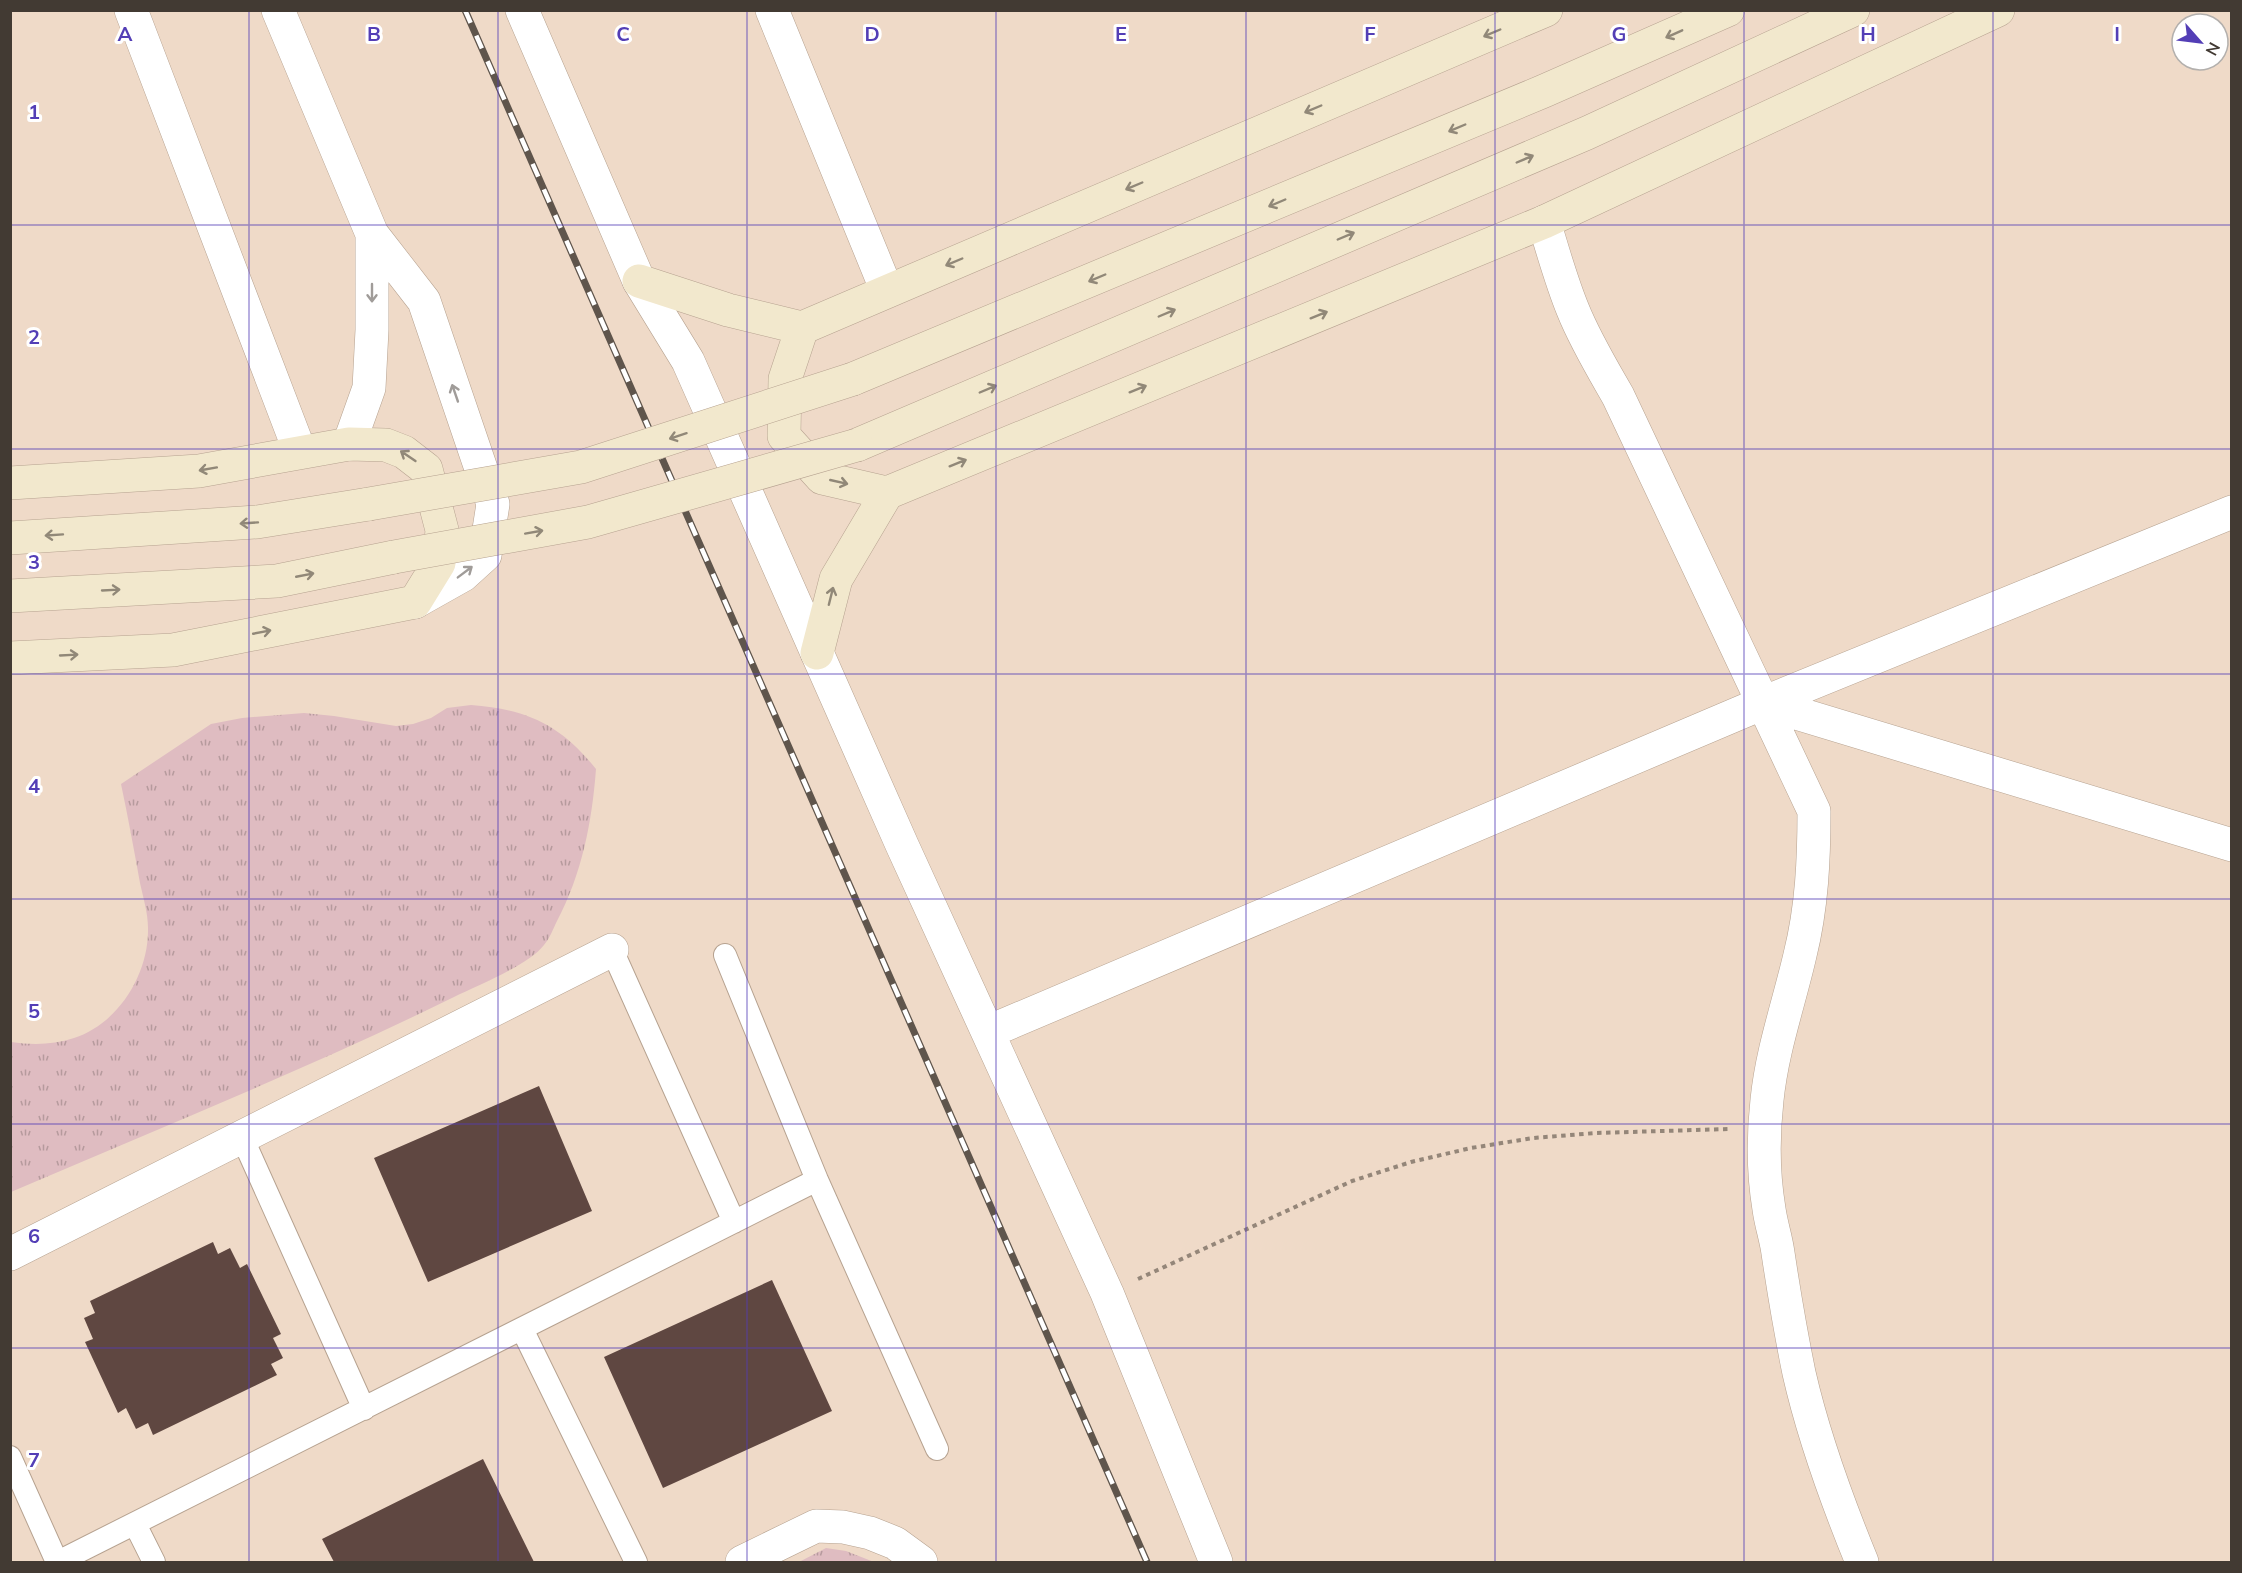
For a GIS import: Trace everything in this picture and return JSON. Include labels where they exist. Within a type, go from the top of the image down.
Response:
[{"type":"street","points":[[131,10],[300,452]]},
{"type":"street","points":[[10,658],[173,650],[415,602],[463,574],[486,555],[493,504],[424,302],[372,234],[278,10]]},
{"type":"street","points":[[522,10],[639,281],[688,361],[902,845],[1107,1293],[1216,1563]]},
{"type":"street","points":[[772,10],[887,291]]},
{"type":"street","points":[[639,281],[728,310],[802,328],[1546,10]]},
{"type":"street","points":[[10,538],[257,522],[581,467],[854,379],[1544,91],[1728,10]]},
{"type":"street","points":[[10,596],[277,581],[588,522],[857,445],[1587,133],[1853,10]]},
{"type":"street","points":[[802,328],[784,379],[784,436],[822,478],[887,493],[1545,222],[1998,10]]},
{"type":"street","points":[[1545,222],[1556,264],[1573,310],[1618,396],[1814,811],[1814,856],[1810,901],[1800,955],[1785,1007],[1773,1067],[1765,1128],[1765,1169],[1769,1209],[1800,1375],[1816,1437],[1836,1498],[1862,1563]]},
{"type":"street","points":[[349,444],[369,388],[372,330],[372,234]]},
{"type":"street","points":[[10,483],[199,471],[349,444],[386,445],[404,452],[426,469],[442,530],[438,562],[415,602]]},
{"type":"street","points":[[817,653],[836,579],[887,493]]},
{"type":"street","points":[[988,1032],[1763,703],[2232,512]]},
{"type":"street","points":[[1763,703],[2232,845]]},
{"type":"street","points":[[10,1254],[612,950]]},
{"type":"street","points":[[742,1563],[816,1526],[843,1527],[870,1533],[895,1543],[921,1563]]},
{"type":"lane","points":[[612,950],[734,1222]]},
{"type":"lane","points":[[725,955],[817,1180],[937,1449]]},
{"type":"lane","points":[[242,1137],[364,1409]]},
{"type":"lane","points":[[10,1457],[58,1563],[817,1180]]},
{"type":"lane","points":[[522,1329],[636,1563]]},
{"type":"lane","points":[[135,1524],[154,1563]]},
{"type":"path","points":[[1107,1293],[1352,1181],[1411,1162],[1471,1148],[1533,1138],[1596,1133],[1765,1128]]},
{"type":"green space","points":[[471,705],[509,710],[541,722],[570,741],[596,769],[592,808],[579,866],[566,903],[544,945],[515,967],[400,1023],[290,1073],[11,1192],[11,1042],[50,1043],[74,1038],[90,1031],[117,1009],[128,995],[143,963],[147,945],[147,917],[121,784],[211,724],[242,718],[304,713],[396,726],[413,724],[431,718],[447,708]]},
{"type":"green space","points":[[826,1548],[846,1551],[874,1562],[799,1562]]},
{"type":"building","points":[[539,1086],[592,1211],[428,1282],[374,1158]]},
{"type":"building","points":[[213,1242],[218,1254],[230,1248],[240,1268],[247,1264],[281,1334],[273,1338],[283,1358],[271,1364],[277,1375],[153,1435],[148,1423],[136,1429],[126,1408],[118,1413],[85,1342],[93,1339],[84,1318],[95,1313],[90,1301]]},
{"type":"building","points":[[772,1280],[832,1411],[663,1488],[604,1357]]},
{"type":"building","points":[[483,1459],[534,1562],[334,1562],[322,1539]]},
{"type":"railway","points":[[465,10],[1147,1562]]}]
